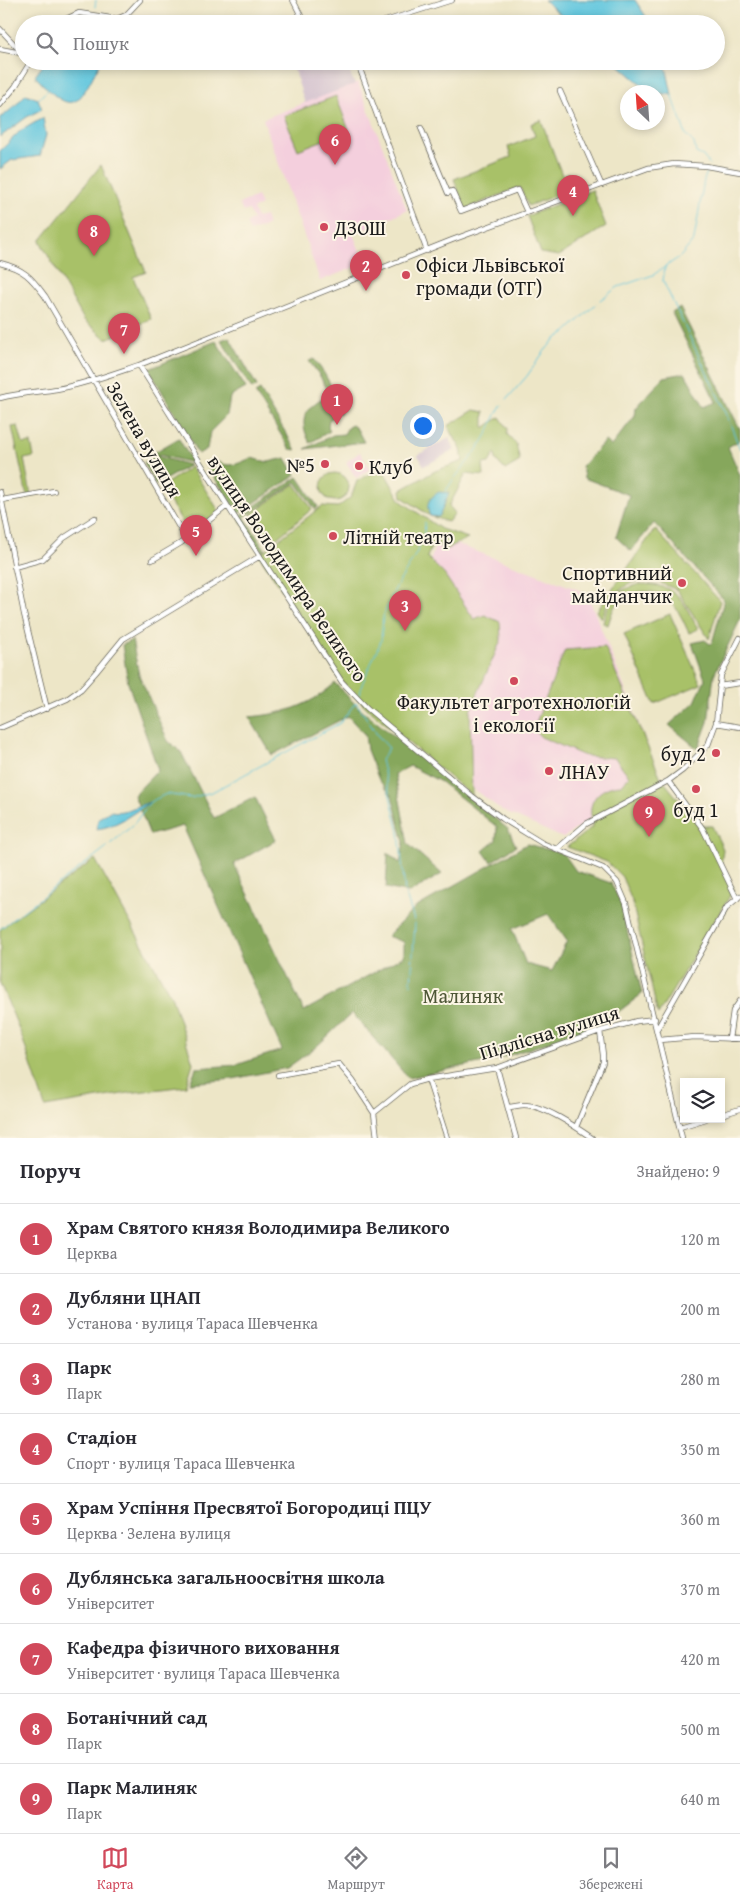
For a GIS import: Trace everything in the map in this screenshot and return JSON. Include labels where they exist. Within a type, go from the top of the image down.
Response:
[{"type":"street","points":[[126,15],[140,0]]},
{"type":"street","points":[[293,0],[300,15]]},
{"type":"street","points":[[404,15],[452,0]]},
{"type":"street","points":[[75,15],[79,13],[92,15]]},
{"type":"street","points":[[0,29],[15,46]]},
{"type":"street","points":[[0,49],[15,53]]},
{"type":"street","points":[[0,105],[15,87],[25,70]]},
{"type":"street","points":[[360,70],[427,251]]},
{"type":"street","points":[[560,90],[601,184]]},
{"type":"street","points":[[421,128],[448,193],[452,191],[461,211],[517,190],[527,212]]},
{"type":"street","points":[[0,398],[15,394],[58,389],[139,365],[527,212],[648,168],[674,164],[706,166],[740,174]]},
{"type":"street","name":"Зелена вулиця","points":[[0,263],[19,268],[30,277],[45,296],[186,539]]},
{"type":"street","name":"вулиця Володимира Великого","points":[[139,365],[227,506],[342,682],[367,708],[472,796],[522,832],[603,868],[617,882],[626,903],[682,1138]]},
{"type":"street","points":[[2,500],[54,491]]},
{"type":"street","points":[[0,492],[24,614],[47,709]]},
{"type":"street","points":[[152,560],[186,539],[227,506]]},
{"type":"street","points":[[14,567],[44,559],[64,538],[94,518]]},
{"type":"street","points":[[0,728],[67,699],[81,688],[123,639],[131,633],[260,556]]},
{"type":"street","points":[[557,849],[586,824],[668,782],[708,745],[716,723],[721,675],[740,638]]},
{"type":"street","points":[[719,686],[740,683]]},
{"type":"street","points":[[716,723],[740,726]]},
{"type":"street","points":[[657,1029],[727,907],[738,897],[703,828],[668,782]]},
{"type":"street","points":[[729,1039],[733,1010],[740,1001]]},
{"type":"street","name":"Підлісна вулиця","points":[[374,1113],[410,1084],[428,1079],[497,1068],[600,1031],[637,1021],[655,1019]]},
{"type":"street","points":[[576,1127],[603,1062],[604,1055],[600,1031]]},
{"type":"street","points":[[659,1040],[695,1037],[740,1039]]},
{"type":"street","points":[[278,1075],[339,1064],[353,1081],[374,1113],[377,1138]]},
{"type":"street","points":[[497,1068],[516,1138]]},
{"type":"street","points":[[428,1079],[447,1138]]},
{"type":"street","points":[[508,1107],[524,1105],[539,1108],[576,1127],[592,1138]]},
{"type":"street","points":[[725,1114],[740,1109]]},
{"type":"street","points":[[680,1127],[693,1123]]},
{"type":"shaded area","points":[[294,70],[348,70],[355,84],[305,103]]},
{"type":"shaded area","points":[[358,82],[407,210],[353,234],[365,263],[320,281],[263,119]]},
{"type":"shaded area","points":[[257,196],[261,205],[253,209],[257,218],[265,216],[268,225],[250,232],[246,223],[253,220],[249,210],[243,212],[239,204]]},
{"type":"shaded area","points":[[449,438],[455,450],[424,466],[418,455]]},
{"type":"shaded area","name":"Клуб","points":[[360,452],[370,469],[356,478],[346,462]]},
{"type":"shaded area","points":[[438,537],[587,593],[661,780],[601,812],[563,838],[503,811],[472,788],[468,709],[414,611]]},
{"type":"green space","points":[[336,96],[349,130],[298,150],[284,116]]},
{"type":"green space","points":[[541,120],[562,175],[569,173],[575,188],[528,206],[520,187],[465,209],[454,179],[511,157],[508,147],[535,136],[531,124]]},
{"type":"green space","points":[[101,165],[146,272],[133,277],[151,319],[106,339],[84,320],[40,241]]},
{"type":"green space","points":[[592,190],[606,226],[559,256],[541,253],[527,216]]},
{"type":"green space","points":[[680,308],[740,429],[740,440],[728,447],[740,475],[740,620],[714,675],[708,722],[698,749],[669,725],[695,702],[705,679],[692,643],[705,640],[710,644],[712,643],[724,600],[654,523],[631,551],[616,537],[629,495],[584,478],[582,466],[605,441],[611,446],[635,416],[636,408],[664,377],[685,373],[704,407],[716,402],[672,313]]},
{"type":"green space","points":[[229,337],[257,386],[252,389],[221,340]]},
{"type":"green space","points":[[216,341],[246,388],[230,397],[227,415],[210,432],[207,449],[198,454],[149,369]]},
{"type":"green space","points":[[314,359],[344,409],[339,414],[320,376],[309,361]]},
{"type":"green space","points":[[260,390],[296,450],[290,449],[255,393]]},
{"type":"green space","points":[[326,396],[335,416],[329,420],[328,428],[330,431],[310,443],[304,428],[305,415],[313,405]]},
{"type":"green space","points":[[474,410],[484,412],[484,428],[500,417],[508,429],[507,434],[516,444],[520,461],[505,470],[496,460],[495,453],[489,463],[483,464],[484,476],[466,474],[449,506],[455,513],[448,522],[430,516],[402,497],[401,490],[435,471],[463,461],[461,449],[448,426]]},
{"type":"green space","points":[[352,425],[357,429],[364,442],[305,449],[333,435],[344,434],[348,427]]},
{"type":"green space","points":[[18,426],[23,444],[31,443],[34,457],[24,459],[31,495],[27,496],[12,427]]},
{"type":"green space","points":[[179,438],[193,463],[155,454],[155,452]]},
{"type":"green space","points":[[156,456],[190,465],[156,485],[144,463]]},
{"type":"green space","points":[[251,458],[268,462],[286,458],[296,475],[238,514],[205,463],[212,459],[231,465]]},
{"type":"green space","points":[[191,467],[219,511],[194,530],[191,525],[186,528],[161,487]]},
{"type":"green space","points":[[382,468],[401,501],[441,529],[468,538],[443,551],[435,539],[427,557],[444,574],[474,619],[485,615],[500,622],[501,640],[470,711],[472,796],[367,708],[342,682],[259,555],[322,506],[338,507],[351,497],[357,481]]},
{"type":"green space","points":[[335,473],[345,477],[349,487],[345,497],[335,501],[325,497],[321,487],[325,477]]},
{"type":"green space","points":[[298,477],[318,507],[315,509],[296,482],[244,517],[265,549],[262,552],[238,517]]},
{"type":"green space","points":[[295,484],[312,509],[271,543],[251,514]]},
{"type":"green space","name":"Спортивний майданчик","points":[[655,529],[720,601],[709,639],[677,590],[656,581],[639,581],[628,584],[609,599],[602,618],[597,611]]},
{"type":"green space","points":[[640,584],[663,587],[677,595],[698,629],[689,633],[674,605],[658,593],[650,592],[634,593],[627,596],[615,606],[608,625],[603,623],[608,608],[615,597],[625,589]]},
{"type":"green space","points":[[670,614],[701,684],[654,704],[624,634]]},
{"type":"green space","name":"Малиняк","points":[[132,640],[139,675],[168,741],[181,752],[214,818],[255,797],[276,840],[234,864],[304,1011],[404,956],[404,942],[387,936],[415,908],[527,844],[564,854],[576,871],[611,883],[621,904],[642,994],[601,1025],[498,1059],[408,1078],[352,1013],[316,1047],[287,1068],[233,1079],[190,1083],[196,1068],[236,1065],[282,1050],[183,826],[150,835],[134,795],[158,770],[128,683],[122,645]],"holes":[[[548,914],[567,941],[552,971],[526,964],[512,929]]]},
{"type":"green space","points":[[605,647],[661,778],[700,826],[712,826],[723,849],[721,865],[734,889],[658,1015],[632,901],[622,877],[607,862],[567,847],[592,827],[591,807],[595,797],[607,788],[622,785],[629,776],[615,758],[585,756],[541,737],[536,732],[535,725],[565,650]]},
{"type":"green space","points":[[335,683],[358,707],[508,829],[516,846],[491,862],[483,851],[496,840],[497,827],[441,782],[410,766],[395,774],[408,844],[442,874],[409,893],[386,888],[388,853],[400,863],[404,842],[392,796],[379,780],[367,750],[365,735],[348,716],[272,755],[249,717],[273,714],[295,708],[315,698]]},
{"type":"green space","points":[[95,859],[172,998],[193,1063],[186,1086],[128,1093],[45,1107],[21,1034],[0,983],[0,929]]},
{"type":"water","points":[[544,0],[635,0],[645,15],[561,15]]},
{"type":"water","points":[[39,70],[96,70],[81,97],[67,102],[48,90],[35,76]]},
{"type":"water","points":[[624,70],[667,70],[672,95],[665,94],[665,85],[642,85]]},
{"type":"water","points":[[26,94],[38,99],[42,109],[27,117],[0,137],[0,118]]},
{"type":"water","points":[[43,118],[46,135],[40,156],[12,160],[0,169],[0,151],[20,131]]},
{"type":"water","points":[[439,492],[449,493],[439,517],[430,516],[429,502]]},
{"type":"water","points":[[150,802],[118,822],[96,829],[99,818],[110,811],[125,811]]},
{"type":"waterway","points":[[95,7],[96,0]]},
{"type":"waterway","points":[[38,99],[48,90]]},
{"type":"waterway","points":[[672,95],[686,135],[694,143],[696,153],[703,156],[709,164]]},
{"type":"waterway","points":[[600,300],[618,287],[653,275],[681,256],[694,240],[707,172]]},
{"type":"waterway","points":[[665,267],[663,281],[726,413],[740,449]]},
{"type":"waterway","points":[[507,399],[554,340],[566,332],[596,304]]},
{"type":"waterway","points":[[445,492],[484,439],[502,405]]},
{"type":"waterway","points":[[391,597],[417,551],[424,532],[425,522]]},
{"type":"waterway","points":[[360,695],[362,684],[381,641],[383,617],[389,602]]},
{"type":"waterway","points":[[0,929],[133,825],[150,802],[166,794],[191,798],[212,792],[340,723],[356,702],[378,736],[389,748],[381,760],[399,832],[405,892],[415,923],[411,984]]},
{"type":"place","name":"Дублянська загальноосвітня школа","points":[[335,165]]},
{"type":"place","name":"Стадіон","points":[[573,216]]},
{"type":"place","name":"ДЗОШ","points":[[324,227]]},
{"type":"place","name":"Ботанічний сад","points":[[94,256]]},
{"type":"place","name":"Офіси Львівської громади (ОТГ)","points":[[406,275]]},
{"type":"place","name":"Дубляни ЦНАП","points":[[366,291]]},
{"type":"place","name":"Кафедра фізичного виховання","points":[[124,354]]},
{"type":"place","name":"Храм Святого князя Володимира Великого","points":[[337,425]]},
{"type":"place","name":"№5","points":[[325,464]]},
{"type":"place","name":"Клуб","points":[[359,466]]},
{"type":"place","name":"Літній театр","points":[[333,536]]},
{"type":"place","name":"Храм Успіння Пресвятої Богородиці ПЦУ","points":[[196,556]]},
{"type":"place","name":"Спортивний майданчик","points":[[682,583]]},
{"type":"place","name":"Парк","points":[[405,631]]},
{"type":"place","name":"Факультет агротехнологій і екології","points":[[514,681]]},
{"type":"place","name":"буд 2","points":[[716,753]]},
{"type":"place","name":"ЛНАУ","points":[[549,771]]},
{"type":"place","name":"буд 1","points":[[696,789]]},
{"type":"place","name":"Парк Малиняк","points":[[649,837]]}]
